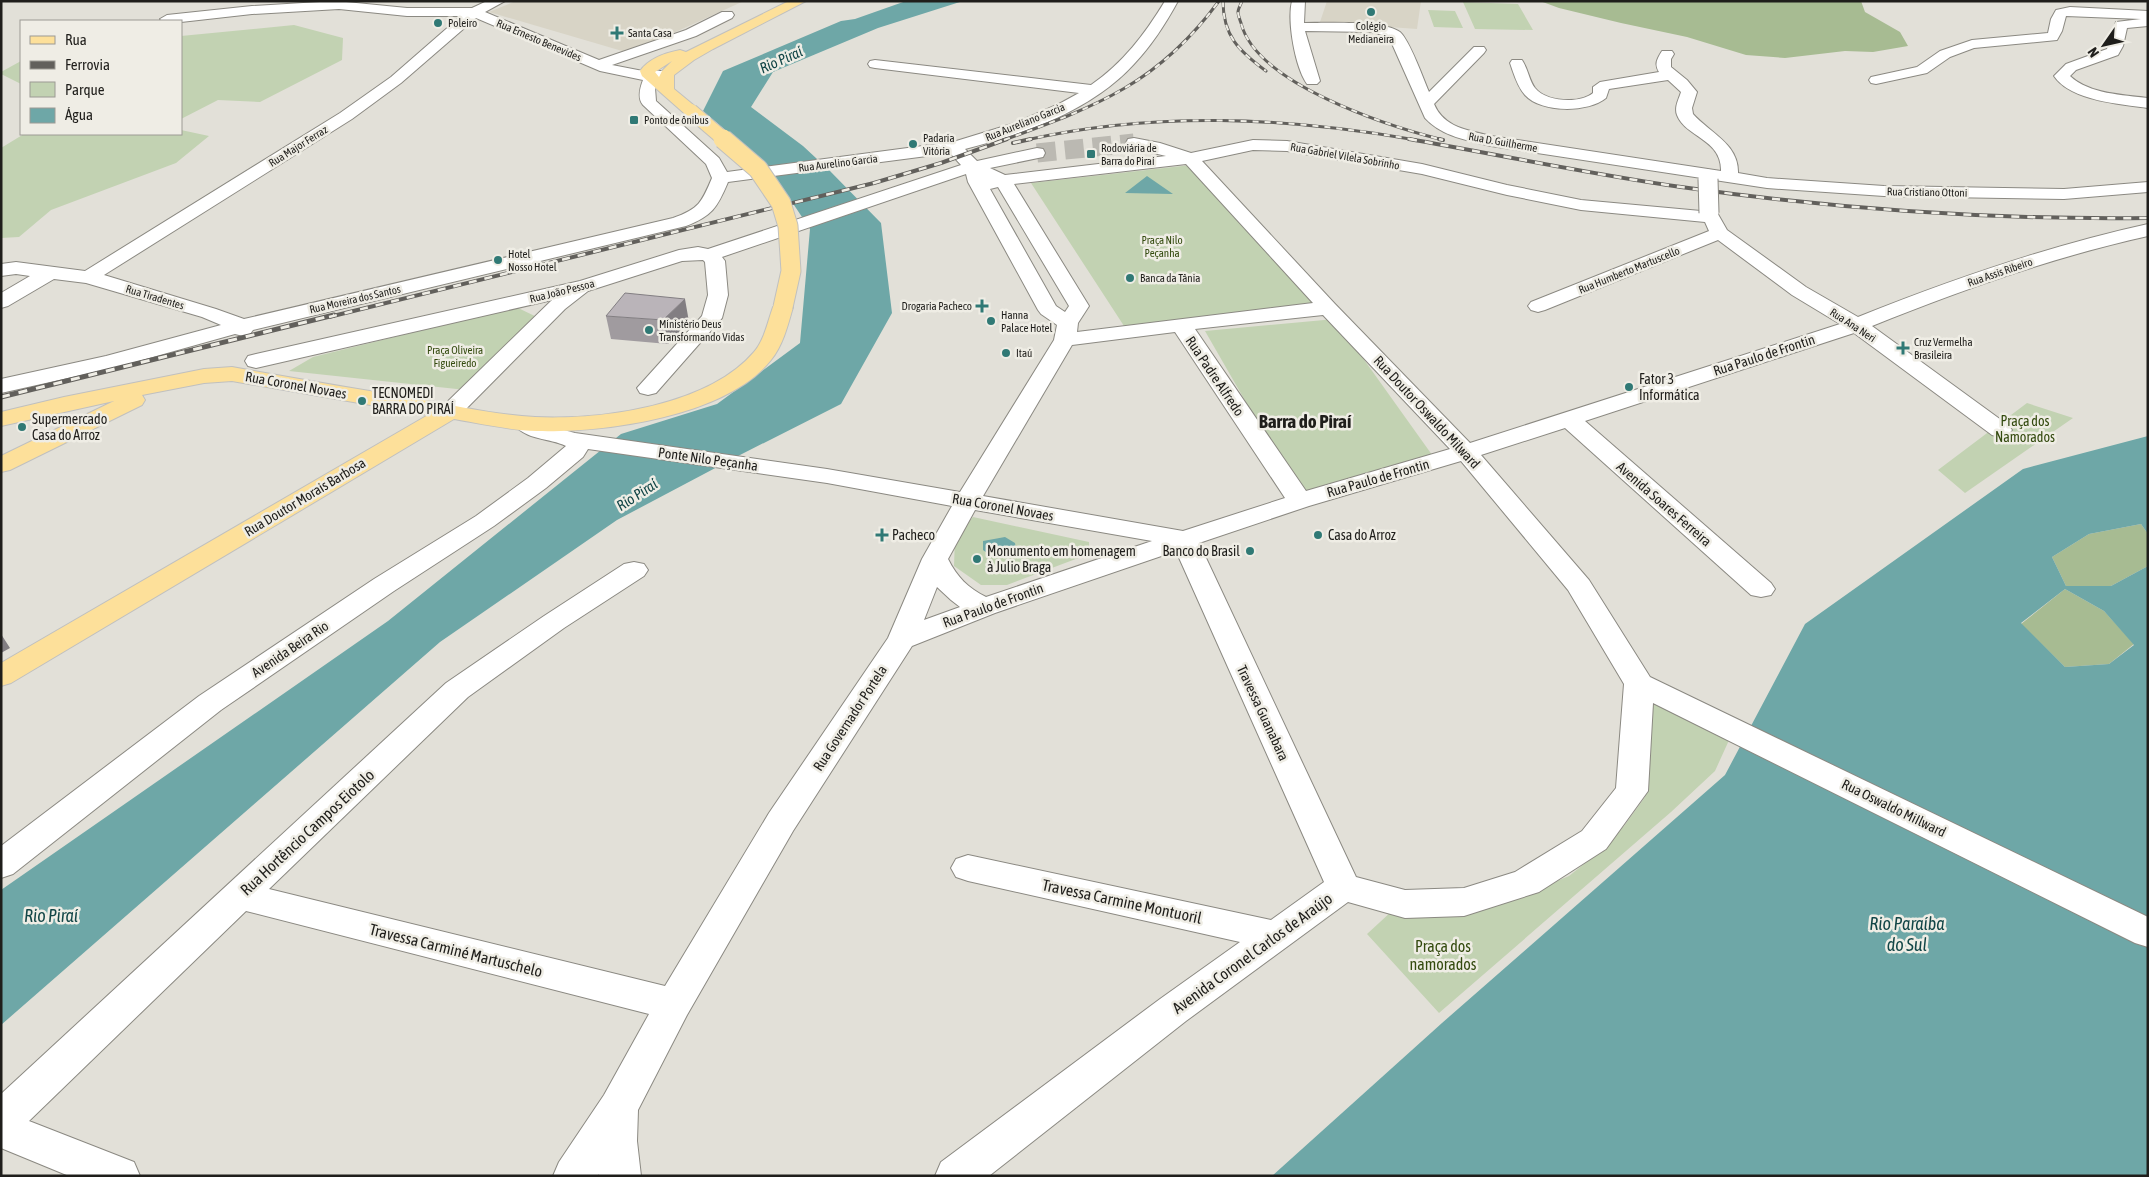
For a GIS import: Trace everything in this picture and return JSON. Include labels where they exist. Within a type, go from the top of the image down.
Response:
[{"type":"main road","points":[[681,62],[728,36],[800,1]]},
{"type":"main road","points":[[580,435],[613,420],[659,411],[726,386],[752,368],[763,356],[771,342],[783,307],[791,271],[788,226],[775,192],[758,169],[661,78],[728,36]]},
{"type":"main road","name":"Rua Coronel Novaes","points":[[169,383],[204,376],[232,374],[526,424]]},
{"type":"main road","points":[[1,419],[169,383]]},
{"type":"main road","points":[[1,465],[169,383]]},
{"type":"main road","name":"Rua Doutor Morais Barbosa","points":[[1,676],[450,412]]},
{"type":"street","points":[[435,1],[456,12]]},
{"type":"street","name":"Rua Major Ferraz","points":[[88,277],[346,116],[396,80],[474,12],[498,1]]},
{"type":"street","name":"Rua Aureliano Garcia","points":[[954,147],[986,138],[1040,118],[1095,90],[1128,61],[1156,29],[1172,1]]},
{"type":"street","points":[[1299,1],[1295,11],[1297,27],[1312,81]]},
{"type":"street","points":[[167,18],[335,3],[407,12],[474,12]]},
{"type":"street","points":[[1876,80],[1922,70],[1945,54],[1972,44],[2052,37],[2057,30],[2057,19],[2061,14],[2070,11],[2148,15]]},
{"type":"street","name":"Rua Ernesto Benevides","points":[[474,12],[601,66],[625,73],[661,78]]},
{"type":"street","points":[[601,66],[691,32],[727,15]]},
{"type":"street","points":[[2148,22],[2121,25],[2113,52],[2071,67],[2062,76],[2069,84],[2081,89],[2120,99],[2148,103]]},
{"type":"street","name":"Rua D. Guilherme","points":[[1297,27],[1372,28],[1394,34],[1399,40],[1431,115],[1440,124],[1467,136],[1708,177]]},
{"type":"street","points":[[1427,102],[1479,50]]},
{"type":"street","points":[[1667,54],[1663,65],[1669,75],[1681,82],[1689,92],[1684,108],[1685,115],[1700,130],[1716,141],[1728,160],[1729,178]]},
{"type":"street","points":[[681,62],[647,88],[648,102],[713,162],[722,178]]},
{"type":"street","points":[[1517,63],[1531,94],[1542,100],[1559,103],[1591,102],[1601,95],[1602,87],[1605,85],[1669,75]]},
{"type":"street","points":[[875,64],[1095,90]]},
{"type":"street","points":[[601,66],[661,78]]},
{"type":"street","points":[[1134,143],[1160,148],[1190,158]]},
{"type":"street","name":"Rua Gabriel Vilela Sobrinho","points":[[981,189],[986,184],[1003,180],[1190,158],[1253,145],[1287,146],[1422,169],[1507,190],[1581,205],[1713,221]]},
{"type":"street","points":[[954,147],[973,167],[1003,180]]},
{"type":"street","name":"Rua Aurelino Garcia","points":[[722,178],[954,147]]},
{"type":"street","name":"Rua João Pessoa","points":[[256,362],[585,286],[679,256],[698,253],[709,255],[758,237],[973,167],[1037,153]]},
{"type":"street","name":"Rua Doutor Oswaldo Milward","points":[[1190,158],[1328,308],[1466,452],[1579,586],[1651,690]]},
{"type":"street","points":[[973,167],[974,177],[1048,310],[1066,332],[1181,325],[1328,308]]},
{"type":"street","points":[[1708,177],[1713,221]]},
{"type":"street","name":"Rua Cristiano Ottoni","points":[[1708,177],[1808,187],[1894,191],[2064,194],[2148,188]]},
{"type":"street","name":"Rua Moreira dos Santos","points":[[1,386],[109,362],[242,326],[679,222],[706,210],[722,178]]},
{"type":"street","name":"Rua Governador Portela","points":[[574,1176],[618,1108],[674,1004],[781,822],[902,639],[935,559],[1066,332],[1079,306],[1003,180]]},
{"type":"street","name":"Rua Humberto Martuscello","points":[[1538,306],[1713,221]]},
{"type":"street","name":"Rua Ana Neri","points":[[1713,221],[1799,291],[1856,325],[2000,430]]},
{"type":"street","name":"Rua Assis Ribeiro","points":[[1856,325],[1975,280],[2063,250],[2148,230]]},
{"type":"street","points":[[648,388],[712,318],[718,294],[715,261],[709,255]]},
{"type":"street","name":"Rua Tiradentes","points":[[1,270],[16,268],[88,277],[209,313],[242,326]]},
{"type":"street","points":[[1,302],[49,273]]},
{"type":"street","name":"Rua Doutor Morais Barbosa","points":[[450,412],[558,305],[585,286]]},
{"type":"street","points":[[533,299],[558,305]]},
{"type":"street","name":"Rua Padre Alfredo","points":[[1181,325],[1300,501]]},
{"type":"street","name":"Rua Paulo de Frontin","points":[[902,639],[985,607],[1184,539],[1300,501],[1466,452],[1856,325]]},
{"type":"street","points":[[232,374],[256,362],[244,337],[242,326]]},
{"type":"street","name":"Avenida Soares Ferreira","points":[[1568,418],[1761,589]]},
{"type":"street","name":"Rua Coronel Novaes","points":[[526,424],[540,431],[580,435]]},
{"type":"street","name":"Ponte Nilo Peçanha","points":[[580,435],[822,476]]},
{"type":"street","name":"Avenida Beira Rio","points":[[1,865],[210,703],[384,585],[485,521],[537,483],[574,452],[578,446],[580,435]]},
{"type":"street","name":"Rua Coronel Novaes","points":[[822,476],[1184,539]]},
{"type":"street","name":"Travessa Guanabara","points":[[1184,539],[1343,887]]},
{"type":"street","points":[[935,559],[949,586],[962,597],[985,607]]},
{"type":"street","name":"Rua Hortêncio Campos Eiotolo","points":[[1,1121],[457,690],[554,622],[634,570]]},
{"type":"street","name":"Avenida Coronel Carlos de Araújo","points":[[956,1176],[1173,1010],[1343,887],[1405,904],[1464,902],[1527,882],[1594,840],[1632,791],[1651,690]]},
{"type":"street","name":"Rua Oswaldo MiIlward","points":[[1651,690],[2148,933]]},
{"type":"street","name":"Travessa Carmine Montuoril","points":[[968,868],[1275,935]]},
{"type":"street","name":"Travessa Carminé Martuschelo","points":[[239,896],[674,1004]]},
{"type":"street","name":"Rua Governador Portela","points":[[618,1108],[616,1140],[620,1176]]},
{"type":"street","points":[[1,1129],[119,1176]]},
{"type":"shaded area","name":"Santa Casa","points":[[516,1],[744,1],[629,53],[489,12]]},
{"type":"shaded area","name":"Colégio Medianeira","points":[[1327,1],[1421,1],[1417,29],[1320,22]]},
{"type":"green space","points":[[1540,1],[1861,1],[1865,12],[1900,32],[1908,46],[1873,52],[1845,51],[1785,58],[1746,55],[1687,37],[1559,8]]},
{"type":"green space","points":[[1463,2],[1518,4],[1533,30],[1475,29]]},
{"type":"green space","points":[[1428,10],[1455,11],[1463,28],[1434,27]]},
{"type":"green space","points":[[294,25],[343,38],[342,60],[260,102],[218,100],[182,118],[182,36]]},
{"type":"green space","points":[[20,62],[20,84],[1,74],[1,72]]},
{"type":"green space","points":[[182,130],[209,136],[176,163],[51,210],[19,237],[1,238],[1,148],[22,135],[182,135]]},
{"type":"green space","name":"Praça Nilo Peçanha","points":[[1191,165],[1319,307],[1124,326],[1031,183]]},
{"type":"green space","name":"Praça Oliveira Figueiredo","points":[[516,307],[541,319],[466,390],[289,371],[313,357]]},
{"type":"green space","points":[[1335,319],[1435,459],[1301,498],[1205,331]]},
{"type":"green space","name":"Praça dos Namorados","points":[[2027,403],[2073,418],[1965,493],[1938,470]]},
{"type":"green space","points":[[973,517],[1089,542],[1089,554],[1007,585],[981,585],[954,566],[955,538]]},
{"type":"green space","points":[[2141,524],[2148,534],[2148,566],[2111,586],[2066,586],[2052,557],[2089,534]]},
{"type":"green space","points":[[2065,589],[2104,611],[2134,644],[2109,664],[2065,667],[2021,624]]},
{"type":"green space","name":"Praça dos namorados","points":[[1653,703],[1730,738],[1715,771],[1671,812],[1439,1013],[1367,934],[1392,911],[1508,901],[1569,876],[1594,856],[1624,826],[1645,797],[1647,731]]},
{"type":"water","name":"Rio Piraí","points":[[906,1],[963,1],[878,28],[773,72],[751,107],[803,146],[881,223],[892,313],[841,404],[617,520],[440,642],[1,1025],[1,890],[388,621],[621,434],[717,404],[800,343],[810,229],[774,175],[758,158],[703,111],[723,71],[841,21],[855,19]]},
{"type":"water","points":[[1147,176],[1173,194],[1125,193]]},
{"type":"water","name":"Rio Paraíba do Sul","points":[[2148,436],[2148,534],[2141,524],[2089,534],[2052,557],[2066,586],[2111,586],[2148,566],[2148,1176],[1272,1176],[1442,1023],[1725,775],[1805,624],[2023,469]],"holes":[[[2065,589],[2104,611],[2134,645],[2109,664],[2065,667],[2021,623]]]},
{"type":"water","points":[[1005,537],[1015,543],[1016,550],[1008,555],[995,556],[983,550],[983,541]]},
{"type":"building","points":[[625,293],[685,299],[663,320],[606,316]]},
{"type":"tunnel","points":[[1037,153],[1134,143]]},
{"type":"railway","points":[[1004,140],[1068,116],[1124,89],[1173,53],[1219,1]]},
{"type":"railway","points":[[1223,1],[1226,24],[1234,42],[1248,57],[1266,71]]},
{"type":"railway","points":[[1242,1],[1238,9],[1241,23],[1252,45],[1271,65],[1297,83],[1327,99],[1390,124],[1443,140],[1439,139]]},
{"type":"railway","points":[[1029,139],[1074,131],[1123,125],[1221,120],[1318,126],[1416,140]]},
{"type":"railway","points":[[329,317],[874,183],[941,163],[1007,139]]},
{"type":"railway","points":[[1013,143],[1029,139]]},
{"type":"railway","points":[[1409,139],[1647,182],[1739,195],[1914,212],[2031,217],[2148,218]]},
{"type":"railway","points":[[1,397],[334,315]]},
{"type":"place","name":"Colégio Medianeira","points":[[1371,12]]},
{"type":"place","name":"Poleiro","points":[[438,23]]},
{"type":"place","name":"Santa Casa","points":[[617,33]]},
{"type":"place","name":"Ponto de ônibus","points":[[634,120]]},
{"type":"place","name":"Padaria Vitória","points":[[913,144]]},
{"type":"place","name":"Rodoviária de Barra do Piraí","points":[[1091,154]]},
{"type":"place","name":"Hotel Nosso Hotel","points":[[498,260]]},
{"type":"place","name":"Banca da Tânia","points":[[1130,278]]},
{"type":"place","name":"Drogaria Pacheco","points":[[982,306]]},
{"type":"place","name":"Hanna Palace Hotel","points":[[991,321]]},
{"type":"place","name":"Ministério Deus Transformando Vidas","points":[[649,330]]},
{"type":"place","name":"Cruz Vermelha Brasileira","points":[[1903,348]]},
{"type":"place","name":"Itaú","points":[[1006,353]]},
{"type":"place","name":"Fator 3 Informática","points":[[1629,387]]},
{"type":"place","name":"TECNOMEDI BARRA DO PIRAÍ","points":[[362,401]]},
{"type":"place","name":"Supermercado Casa do Arroz","points":[[22,427]]},
{"type":"place","name":"Pacheco","points":[[882,535]]},
{"type":"place","name":"Casa do Arroz","points":[[1318,535]]},
{"type":"place","name":"Banco do Brasil","points":[[1250,551]]},
{"type":"place","name":"Monumento em homenagem à Julio Braga","points":[[977,559]]},
{"type":"district","name":"Barra do Piraí","points":[[1305,421]]}]
